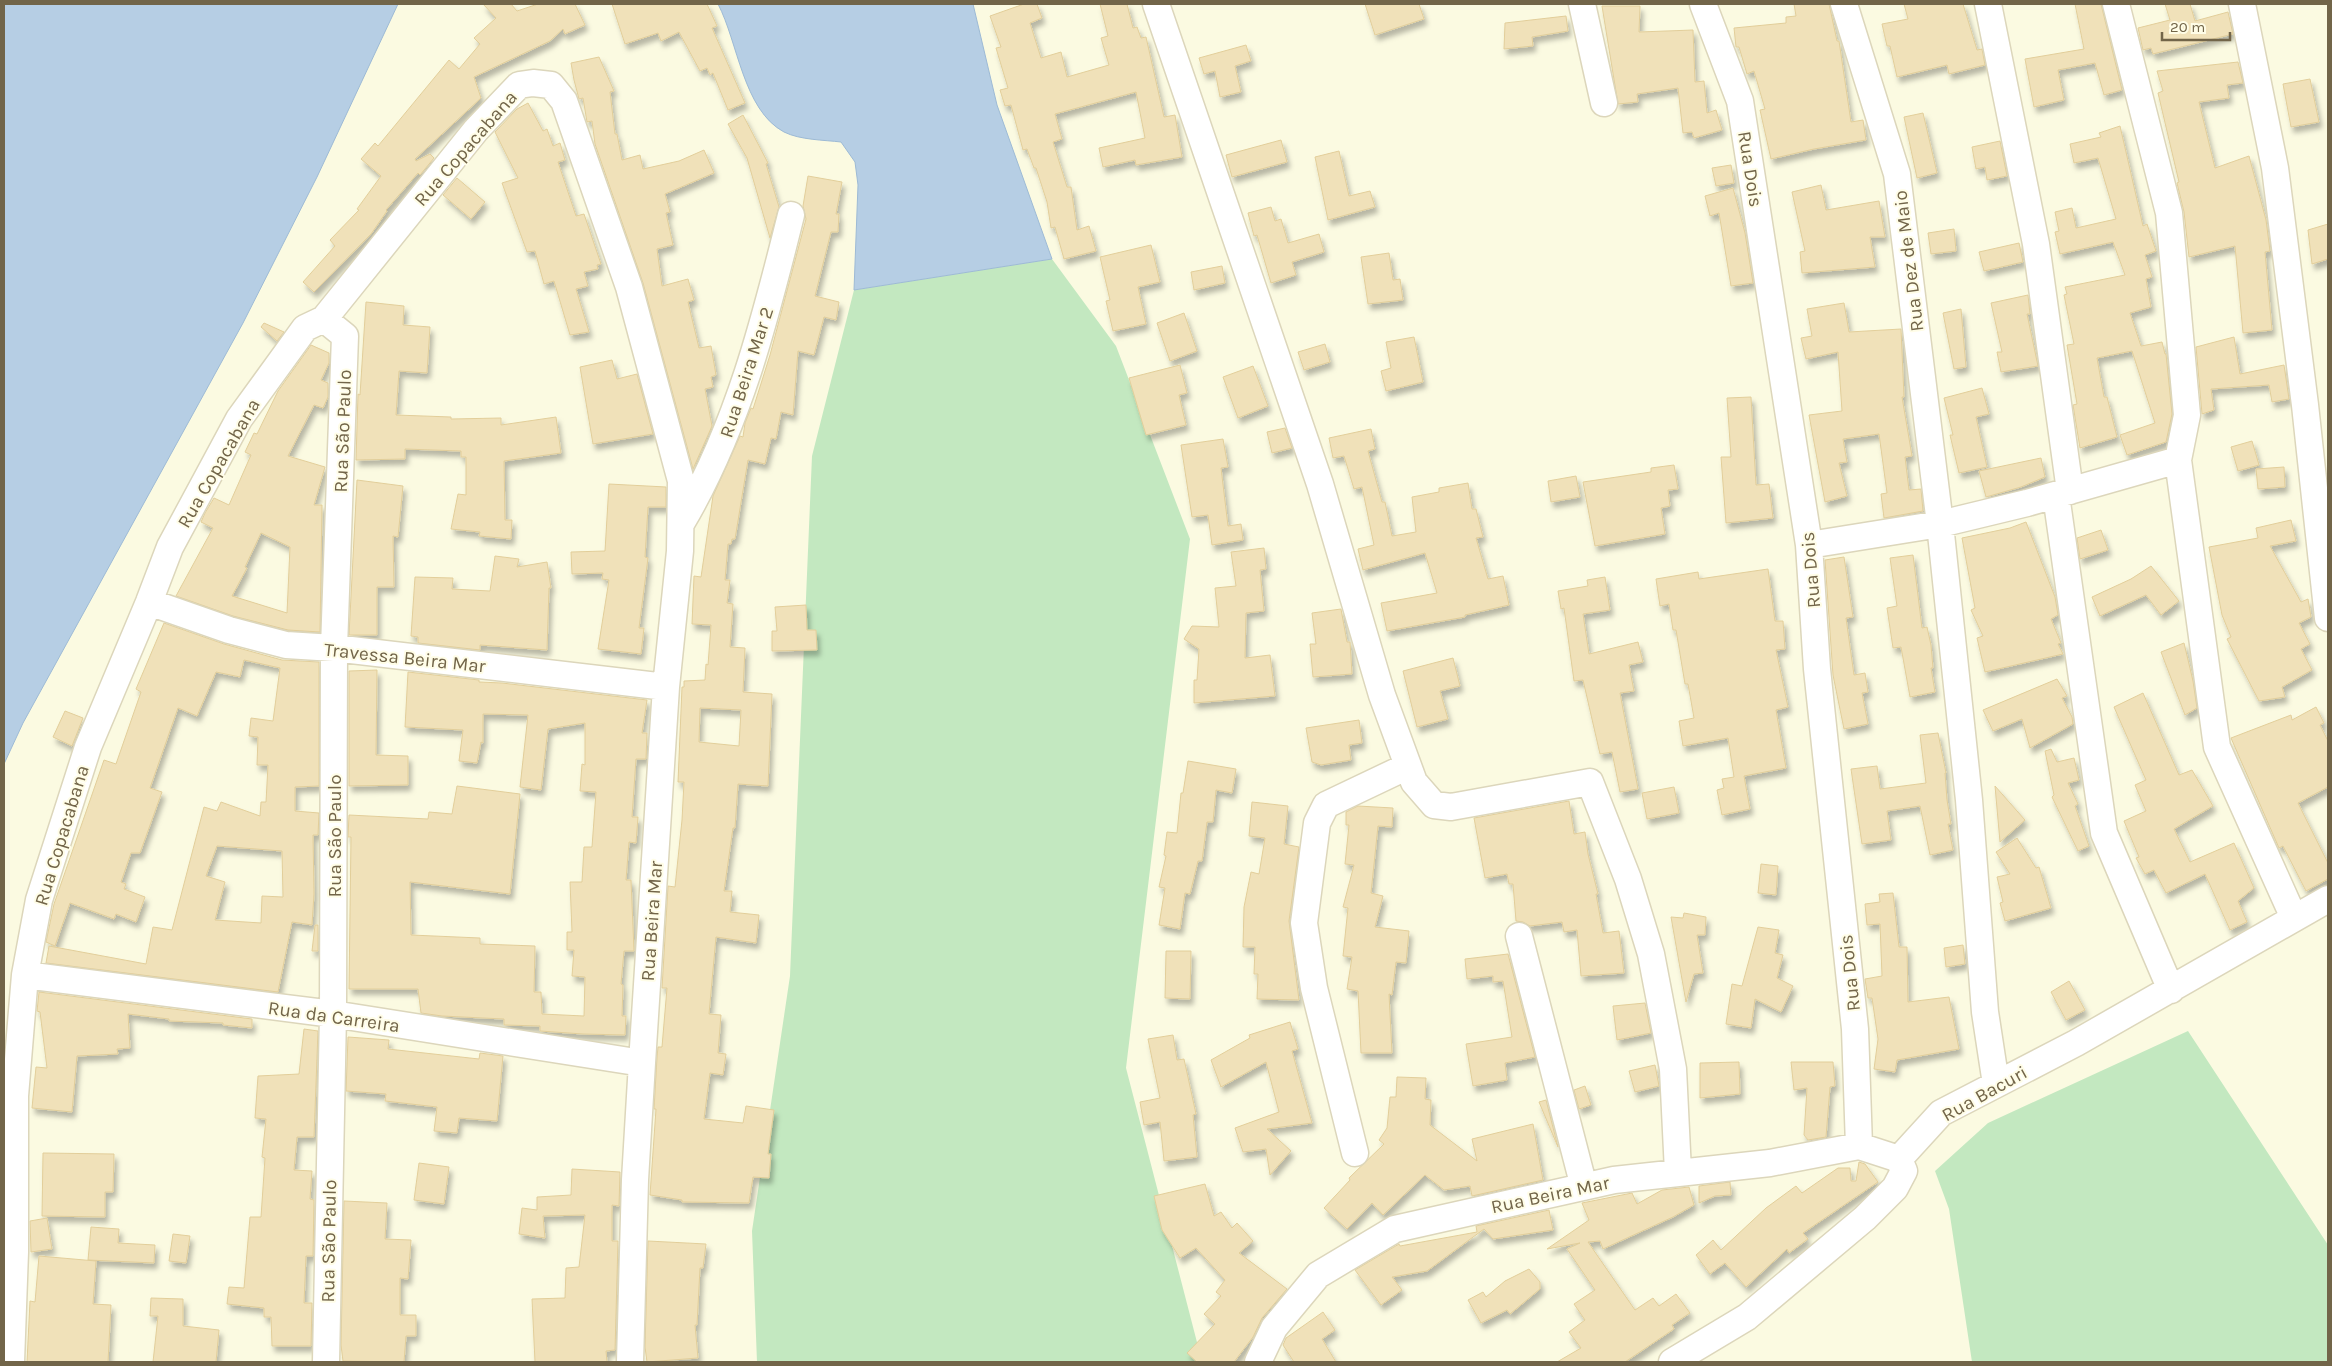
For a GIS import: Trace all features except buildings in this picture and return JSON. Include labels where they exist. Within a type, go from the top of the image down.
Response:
[{"type":"street","points":[[1156,4],[1320,484],[1382,695],[1414,782],[1434,805],[1451,807],[1590,782],[1628,878],[1651,954],[1674,1069],[1678,1172]]},
{"type":"street","points":[[1582,4],[1604,103]]},
{"type":"street","name":"Rua Dois","points":[[1703,4],[1740,101],[1809,545],[1817,669],[1855,1029],[1859,1146]]},
{"type":"street","name":"Rua Dez de Maio","points":[[1844,4],[1897,174],[1940,524],[1969,800],[1985,1012],[1996,1084]]},
{"type":"street","points":[[1988,4],[2036,244],[2063,493],[2104,833],[2170,990]]},
{"type":"street","points":[[2116,4],[2169,213],[2187,415],[2178,460],[2217,747],[2294,918]]},
{"type":"street","points":[[2242,4],[2275,168],[2305,405],[2328,618]]},
{"type":"street","name":"Rua Copacabana","points":[[11,1362],[15,1252],[15,1096],[25,975],[39,900],[88,747],[170,547],[239,419],[305,328],[324,319],[476,130],[519,85],[533,83],[550,85],[564,101],[628,288],[681,481]]},
{"type":"street","name":"Rua Beira Mar 2","points":[[682,522],[701,491],[726,433],[762,330],[791,215]]},
{"type":"street","name":"Rua São Paulo","points":[[324,319],[345,336],[334,648],[333,1014],[326,1362]]},
{"type":"street","points":[[1809,545],[1940,524],[2063,493],[2178,460]]},
{"type":"street","name":"Rua Beira Mar","points":[[630,1362],[635,1180],[666,687],[682,522],[681,481]]},
{"type":"street","name":"Travessa Beira Mar","points":[[149,602],[229,630],[286,645],[334,648],[666,687]]},
{"type":"street","points":[[1355,1153],[1314,988],[1304,923],[1317,824],[1326,805],[1408,766]]},
{"type":"street","name":"Rua Bacuri","points":[[1899,1158],[1941,1113],[2170,990],[2328,899]]},
{"type":"street","points":[[1519,936],[1584,1187]]},
{"type":"street","name":"Rua da Carreira","points":[[25,975],[333,1014],[642,1063]]},
{"type":"street","name":"Rua Beira Mar","points":[[1258,1362],[1274,1328],[1318,1275],[1394,1229],[1432,1219],[1584,1187],[1594,1183],[1770,1163],[1859,1146],[1899,1158]]},
{"type":"street","points":[[1672,1362],[1747,1317],[1865,1218],[1895,1188],[1904,1171],[1899,1158]]},
{"type":"green space","points":[[1052,259],[1116,346],[1190,539],[1126,1068],[1199,1350],[1210,1362],[757,1362],[752,1231],[790,976],[812,456],[854,290]]},
{"type":"green space","points":[[2188,1031],[2328,1245],[2328,1362],[1972,1362],[1949,1209],[1935,1171],[1988,1123]]},
{"type":"water","points":[[4,4],[398,4],[317,177],[243,323],[23,723],[4,764]]},
{"type":"water","points":[[718,4],[973,4],[997,105],[1052,259],[854,290],[858,185],[855,162],[841,142],[797,137],[784,132],[770,122],[750,92]]}]
